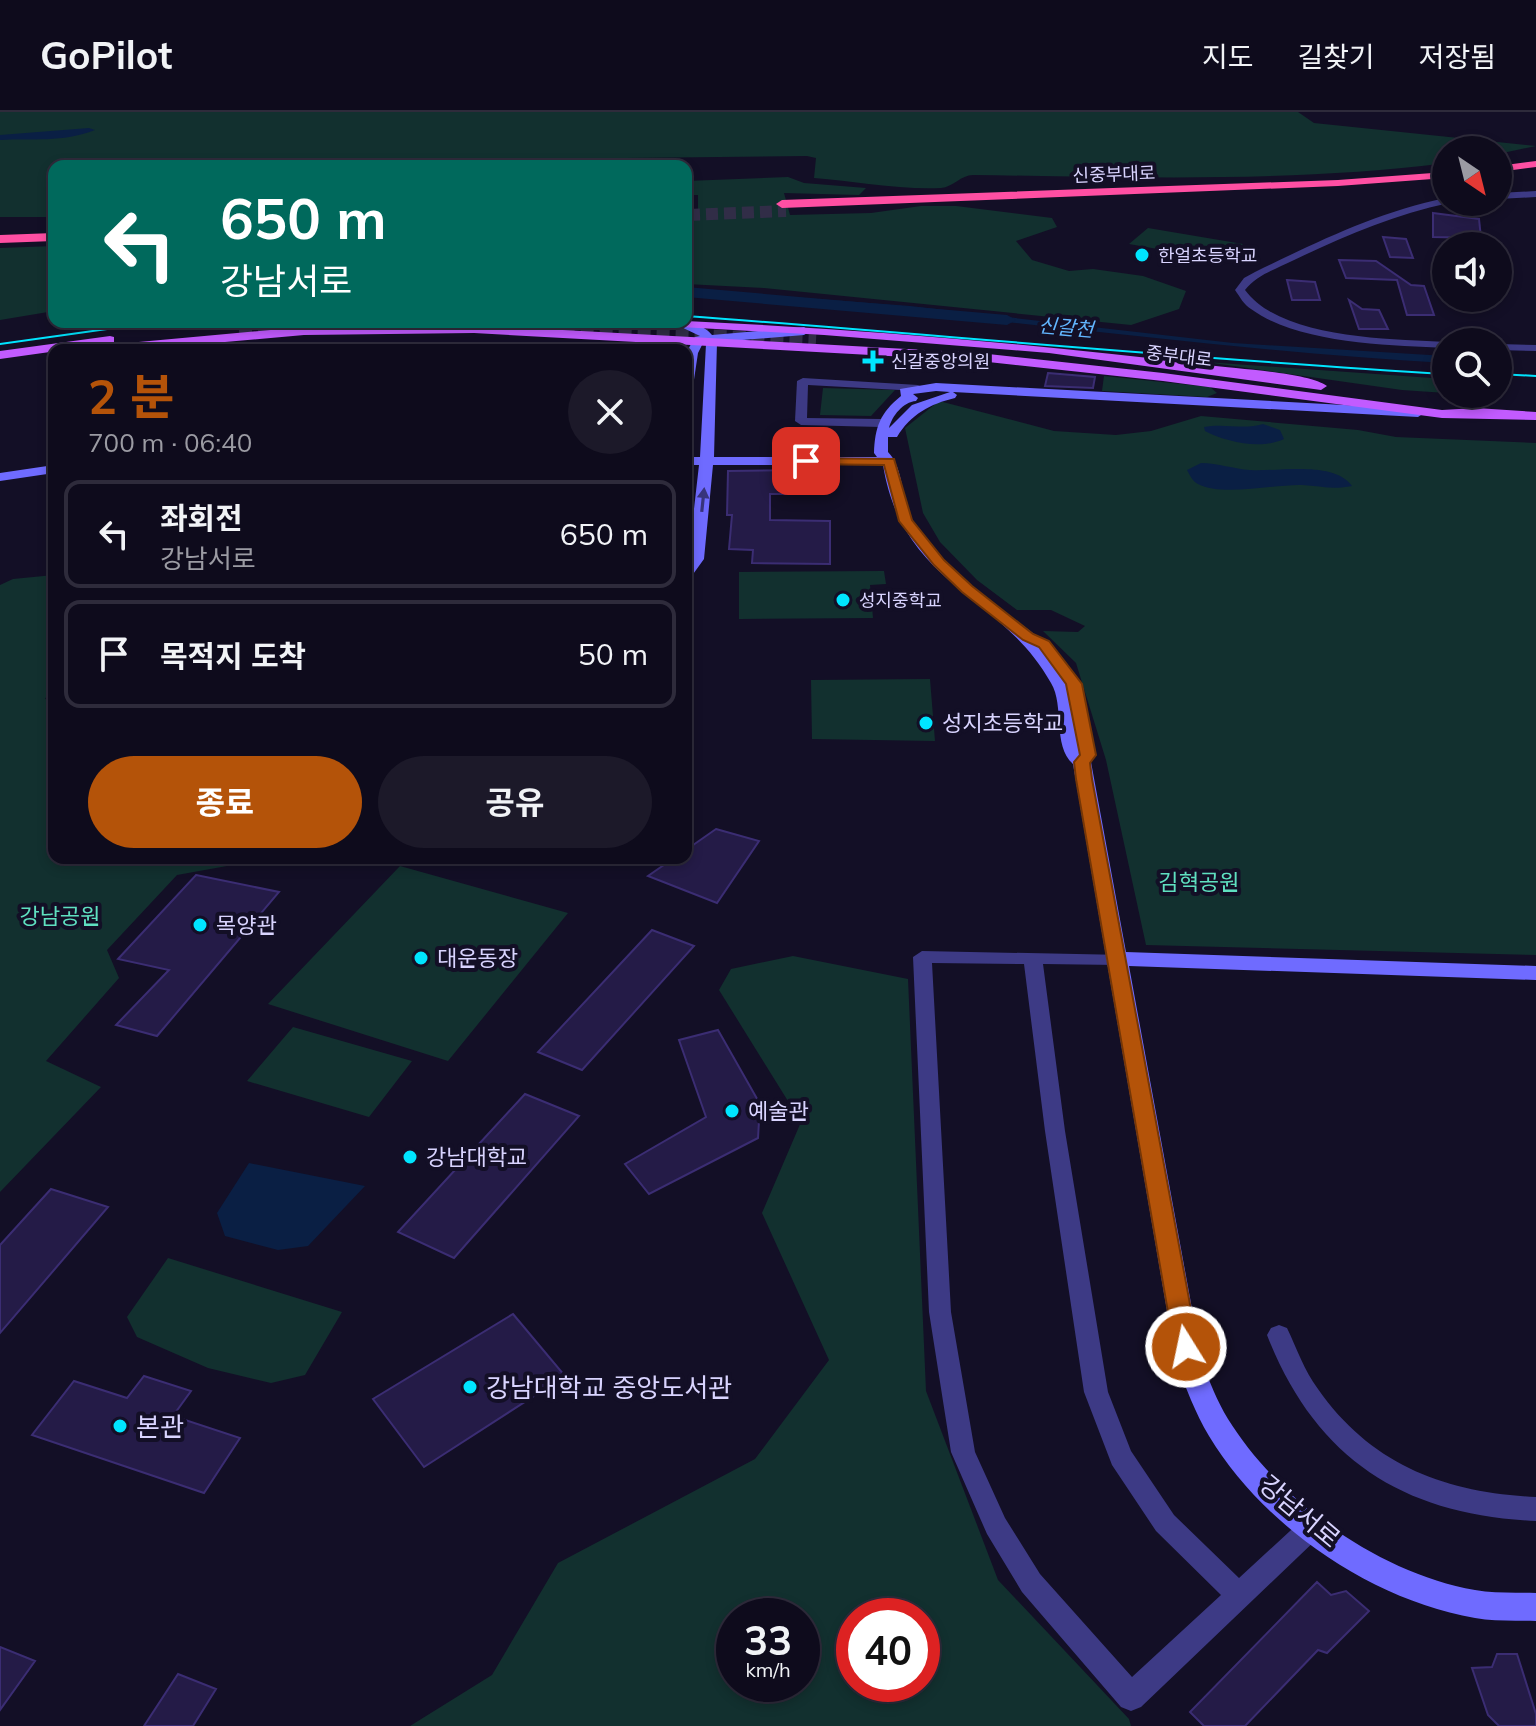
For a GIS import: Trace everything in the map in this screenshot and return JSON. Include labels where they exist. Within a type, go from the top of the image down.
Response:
[{"type":"highway","points":[[1512,170],[1536,165]]},
{"type":"highway","points":[[1512,174],[1536,177]]},
{"type":"highway","points":[[1059,194],[1273,182],[1432,178]]},
{"type":"highway","points":[[1169,194],[1291,194],[1432,179]]},
{"type":"highway","name":"신중부대로","points":[[1432,179],[1169,194],[784,207],[1059,194],[1432,179]]},
{"type":"highway","points":[[0,239],[48,237]]},
{"type":"main road","points":[[692,325],[818,335]]},
{"type":"main road","points":[[127,344],[238,328]]},
{"type":"main road","points":[[95,344],[238,328]]},
{"type":"main road","points":[[156,344],[383,328],[474,329],[659,339],[690,344]]},
{"type":"main road","points":[[630,338],[662,332],[660,328]]},
{"type":"main road","points":[[56,344],[168,329]]},
{"type":"main road","points":[[798,345],[780,341],[789,335],[818,335]]},
{"type":"main road","name":"중부대로","points":[[818,335],[1062,355],[1477,404],[1536,407]]},
{"type":"main road","name":"중부대로","points":[[818,335],[1536,416]]},
{"type":"main road","points":[[692,344],[709,347],[758,343],[938,354],[1213,384],[1442,414],[1488,413]]},
{"type":"main road","points":[[6,354],[48,346]]},
{"type":"main road","points":[[6,354],[48,349]]},
{"type":"main road","points":[[0,365],[48,356]]},
{"type":"street","points":[[1512,195],[1536,194]]},
{"type":"street","points":[[1432,204],[1400,210],[1369,222],[1258,274],[1240,290],[1246,302],[1254,308],[1306,328],[1350,337],[1432,344]]},
{"type":"street","points":[[692,328],[703,332],[709,347],[708,440],[697,559],[692,566]]},
{"type":"street","points":[[692,353],[709,347],[818,335]]},
{"type":"street","points":[[659,339],[677,344]]},
{"type":"street","points":[[709,347],[758,343]]},
{"type":"street","points":[[1512,347],[1536,348]]},
{"type":"street","points":[[881,423],[801,421],[803,381],[892,385],[916,394],[975,392]]},
{"type":"street","points":[[1196,401],[1227,395],[1223,388],[1213,384]]},
{"type":"street","name":"중부대로","points":[[892,434],[898,423],[917,406],[939,398],[999,390]]},
{"type":"street","name":"중부대로","points":[[916,394],[999,390],[1442,414]]},
{"type":"street","points":[[889,461],[881,453],[881,423],[888,412],[916,394]]},
{"type":"street","points":[[889,461],[893,453],[892,423],[916,394]]},
{"type":"street","points":[[708,440],[726,456],[749,461]]},
{"type":"street","points":[[692,461],[889,461]]},
{"type":"street","name":"강남서로","points":[[889,461],[909,527],[939,563],[967,589],[1028,637],[1032,647],[1061,684],[1074,755],[1082,762],[1189,1363],[1220,1429],[1265,1487],[1312,1527],[1386,1577],[1470,1604],[1536,1607]]},
{"type":"street","points":[[0,477],[48,470]]},
{"type":"street","points":[[1312,1527],[1131,1697],[1031,1583],[996,1526],[963,1452],[940,1312],[922,957],[1118,959],[1536,973]]},
{"type":"street","points":[[1033,958],[1055,1131],[1096,1392],[1121,1457],[1165,1523],[1240,1596]]},
{"type":"street","points":[[1279,1335],[1299,1384],[1323,1418],[1358,1451],[1410,1482],[1473,1504],[1536,1509]]},
{"type":"green space","points":[[0,112],[1298,112],[1314,123],[1439,136],[1432,136],[1432,164],[1269,176],[973,175],[941,188],[893,187],[814,178],[816,158],[807,156],[628,160],[48,160],[48,217],[0,217]]},
{"type":"green space","points":[[1512,144],[1536,146],[1512,151]]},
{"type":"green space","points":[[788,177],[804,183],[866,188],[859,195],[784,193],[790,215],[956,206],[1052,218],[1057,227],[1016,241],[1032,260],[1069,271],[1093,269],[1143,276],[1186,291],[1179,309],[1131,325],[764,288],[692,284],[692,218],[698,217],[698,195],[692,195],[692,181]]},
{"type":"green space","points":[[1148,228],[1243,244],[1226,261],[1129,244]]},
{"type":"green space","points":[[48,246],[48,312],[0,320],[0,248]]},
{"type":"green space","points":[[1206,362],[1432,378],[1432,392]]},
{"type":"green space","points":[[1104,376],[1210,387],[1217,393],[1207,397],[1102,391]]},
{"type":"green space","points":[[823,388],[895,390],[871,416],[820,415]]},
{"type":"green space","name":"김혁공원","points":[[939,401],[1054,431],[1116,435],[1151,431],[1201,416],[1358,430],[1396,437],[1536,443],[1536,955],[1146,945],[1106,760],[1076,663],[1043,631],[1078,632],[1085,626],[1051,610],[1017,610],[977,580],[940,542],[923,513],[905,428]]},
{"type":"green space","points":[[884,571],[886,584],[870,585],[873,618],[739,619],[739,572]]},
{"type":"green space","name":"강남공원","points":[[48,576],[48,694],[45,699],[48,699],[48,864],[238,864],[177,875],[107,950],[119,978],[46,1061],[101,1087],[0,1192],[0,585],[13,579]]},
{"type":"green space","points":[[930,679],[935,741],[812,739],[811,680]]},
{"type":"green space","name":"대운동장","points":[[400,866],[568,913],[448,1061],[268,1004]]},
{"type":"green space","points":[[793,956],[908,979],[926,1391],[998,1580],[1129,1719],[1131,1726],[410,1726],[492,1675],[558,1563],[755,1459],[829,1360],[762,1213],[801,1122],[719,990],[731,969]]},
{"type":"green space","points":[[293,1027],[412,1061],[369,1117],[247,1081]]},
{"type":"green space","points":[[168,1258],[342,1312],[305,1375],[271,1383],[208,1368],[137,1337],[127,1317]]},
{"type":"water","points":[[95,130],[59,138],[0,140],[0,135]]},
{"type":"water","points":[[692,289],[910,306],[1233,343],[1432,355],[1432,362],[1256,348],[876,309],[692,294]]},
{"type":"water","points":[[1263,424],[1280,430],[1284,439],[1265,444],[1244,443],[1213,435],[1204,427],[1249,426]]},
{"type":"water","points":[[1201,463],[1250,470],[1319,470],[1344,478],[1352,486],[1291,485],[1221,490],[1208,488],[1191,478],[1187,470]]},
{"type":"water","points":[[249,1163],[365,1186],[308,1246],[278,1250],[225,1236],[217,1213]]},
{"type":"building","points":[[1433,216],[1479,219],[1480,232],[1433,232]]},
{"type":"building","points":[[1383,237],[1406,239],[1413,258],[1390,257]]},
{"type":"building","points":[[1339,260],[1376,261],[1411,285],[1424,286],[1434,315],[1407,315],[1397,280],[1346,278]]},
{"type":"building","points":[[1287,280],[1315,282],[1320,300],[1292,300]]},
{"type":"building","points":[[1349,300],[1362,309],[1379,310],[1388,329],[1359,329]]},
{"type":"building","points":[[1048,373],[1095,377],[1093,388],[1045,386]]},
{"type":"building","points":[[809,470],[811,494],[770,494],[770,520],[830,521],[830,564],[752,563],[753,550],[729,549],[732,515],[727,515],[728,471]]},
{"type":"building","points":[[716,829],[759,841],[717,903],[648,876],[665,864],[692,864],[692,846]]},
{"type":"building","name":"목양관","points":[[196,875],[279,892],[157,1036],[116,1025],[169,970],[118,959]]},
{"type":"building","points":[[652,930],[694,946],[582,1070],[538,1052]]},
{"type":"building","name":"예술관","points":[[718,1030],[760,1104],[758,1138],[649,1194],[625,1164],[706,1117],[679,1040]]},
{"type":"building","points":[[525,1094],[579,1116],[454,1258],[398,1232]]},
{"type":"building","points":[[51,1189],[108,1207],[0,1333],[0,1245]]},
{"type":"building","name":"강남대학교 중앙도서관","points":[[513,1314],[565,1376],[424,1467],[373,1399]]},
{"type":"building","name":"본관","points":[[144,1376],[191,1391],[173,1416],[240,1438],[204,1493],[32,1435],[74,1381],[127,1398]]},
{"type":"building","points":[[1317,1582],[1331,1595],[1346,1591],[1369,1611],[1327,1653],[1318,1650],[1245,1726],[1204,1726],[1190,1712]]},
{"type":"building","points":[[0,1647],[35,1661],[0,1710]]},
{"type":"building","points":[[1497,1654],[1517,1654],[1536,1714],[1536,1726],[1499,1726],[1488,1715],[1472,1668],[1492,1667]]},
{"type":"building","points":[[178,1674],[216,1689],[193,1726],[144,1726]]},
{"type":"waterway","name":"신갈천","points":[[692,293],[1007,320]]},
{"type":"tunnel","points":[[692,215],[786,211]]},
{"type":"tunnel","points":[[239,330],[275,328]]},
{"type":"tunnel","points":[[545,328],[816,341]]},
{"type":"tram line","points":[[692,316],[1432,373]]},
{"type":"tram line","points":[[0,344],[114,328]]},
{"type":"tram line","points":[[1512,375],[1536,376]]},
{"type":"place","name":"한얼초등학교","points":[[1142,255]]},
{"type":"place","name":"신갈중앙의원","points":[[873,361]]},
{"type":"place","name":"성지중학교","points":[[843,600]]},
{"type":"place","name":"성지초등학교","points":[[926,723]]},
{"type":"place","name":"목양관","points":[[200,925]]},
{"type":"place","name":"대운동장","points":[[421,958]]},
{"type":"place","name":"예술관","points":[[732,1111]]},
{"type":"place","name":"강남대학교","points":[[410,1157]]},
{"type":"place","name":"강남대학교 중앙도서관","points":[[470,1387]]},
{"type":"place","name":"본관","points":[[120,1426]]},
{"type":"route","points":[[806,461],[889,461],[905,521],[939,563],[1028,637],[1044,644],[1074,684],[1088,755],[1082,762],[1084,779],[1186,1347]]}]
